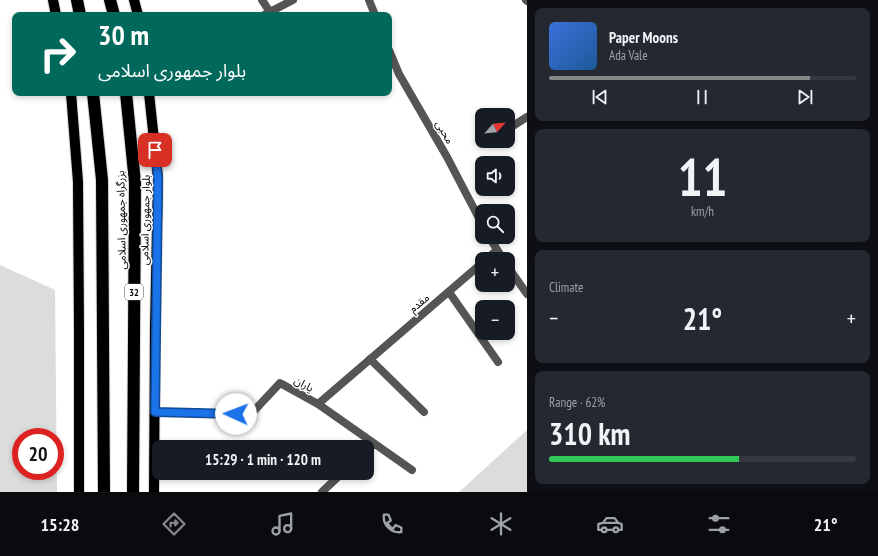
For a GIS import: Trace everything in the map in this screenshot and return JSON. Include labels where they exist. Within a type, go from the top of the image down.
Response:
[{"type":"highway","points":[[77,0],[79,12]]},
{"type":"highway","points":[[110,0],[113,12]]},
{"type":"highway","name":"بزرگراه جمهوری اسلامی","points":[[93,96],[102,180],[104,492]]},
{"type":"highway","name":"بزرگراه جمهوری اسلامی","points":[[126,96],[136,183],[133,492]]},
{"type":"main road","points":[[53,0],[55,12]]},
{"type":"main road","points":[[134,0],[137,12]]},
{"type":"main road","points":[[71,96],[78,182],[80,330],[79,492]]},
{"type":"main road","name":"بلوار جمهوری اسلامی","points":[[149,96],[158,178],[154,492]]},
{"type":"street","points":[[262,0],[266,12]]},
{"type":"street","points":[[271,12],[293,0]]},
{"type":"street","points":[[369,0],[374,12]]},
{"type":"street","name":"محبی","points":[[392,58],[398,74],[447,157],[475,211]]},
{"type":"street","points":[[515,125],[527,117]]},
{"type":"street","points":[[493,244],[497,250]]},
{"type":"street","name":"مقدم","points":[[318,404],[475,269]]},
{"type":"street","points":[[515,276],[527,294]]},
{"type":"street","points":[[449,292],[498,362]]},
{"type":"street","points":[[370,359],[424,412]]},
{"type":"street","name":"یاران","points":[[155,412],[251,414],[280,383],[318,404],[368,440]]},
{"type":"street","name":"یاران","points":[[374,444],[412,470]]},
{"type":"street","points":[[322,492],[335,480]]},
{"type":"shaded area","points":[[0,265],[55,290],[56,428],[12,428],[12,480],[57,480],[57,492],[0,492]]},
{"type":"shaded area","points":[[527,430],[527,492],[459,492]]},
{"type":"route","points":[[155,150],[158,178],[155,412],[236,414]]}]
